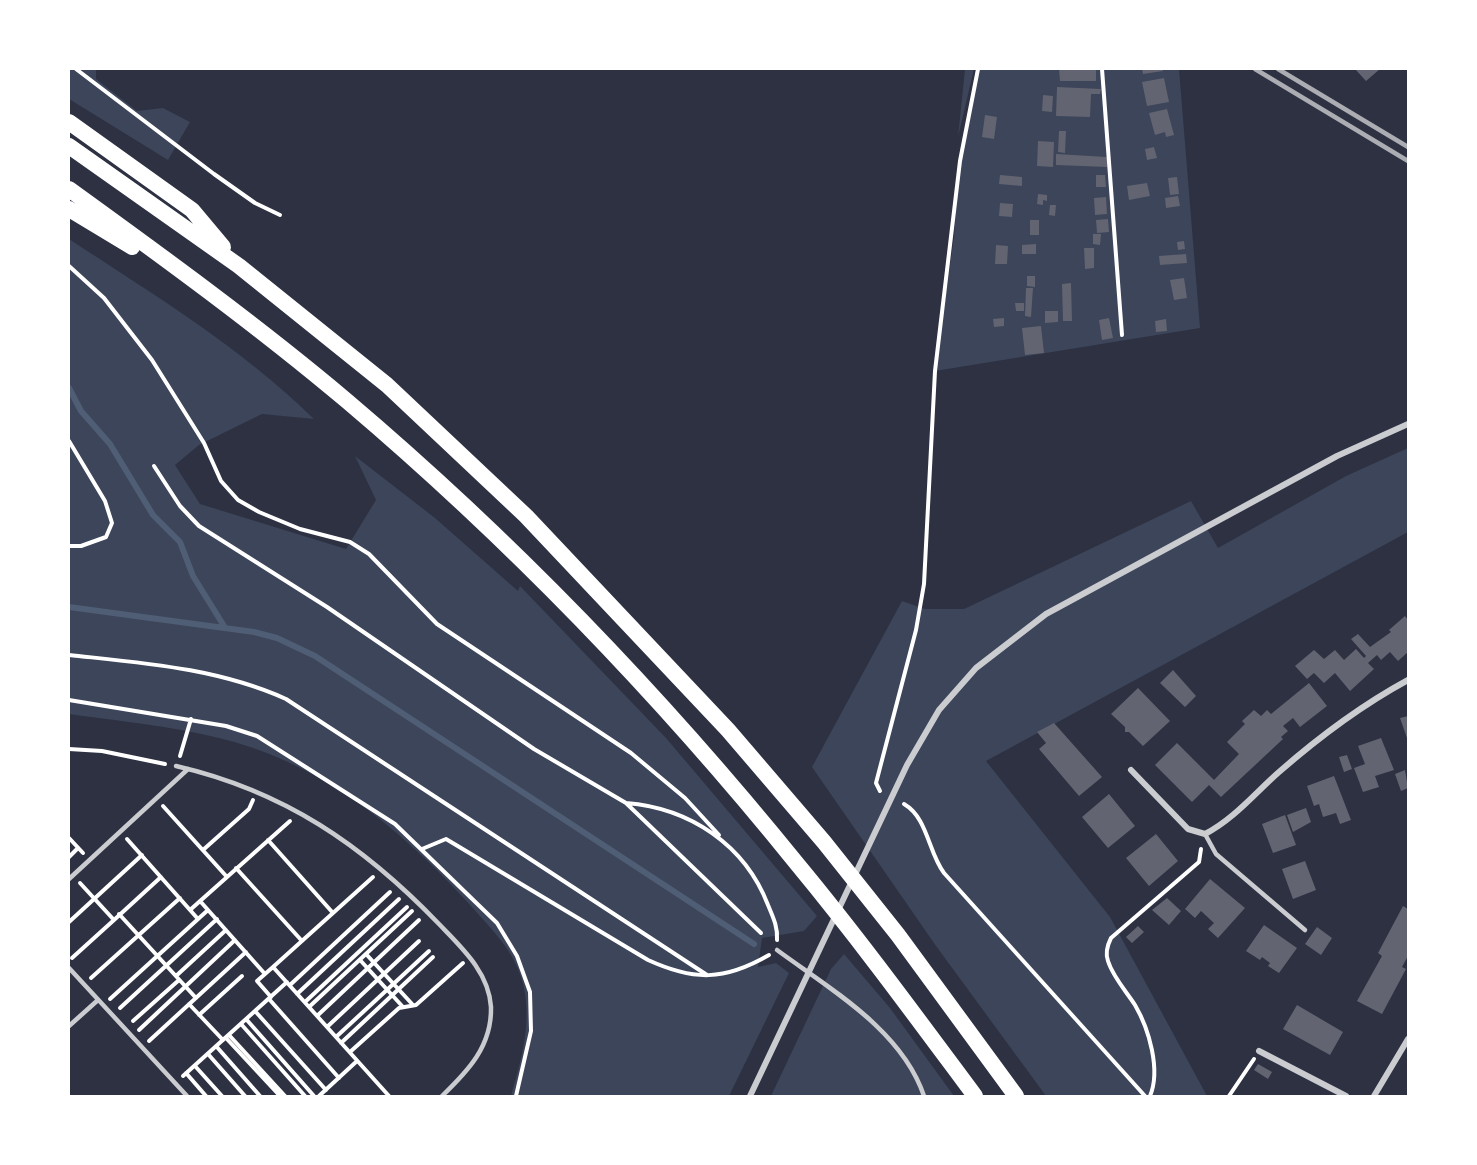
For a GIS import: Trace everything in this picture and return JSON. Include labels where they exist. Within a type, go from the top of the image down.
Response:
[{"type":"highway","points":[[69,122],[192,210],[239,266]]},
{"type":"highway","points":[[69,147],[239,266],[387,384],[526,516],[729,730],[856,882],[1016,1096]]},
{"type":"highway","points":[[69,189],[224,304],[346,401],[456,499],[550,591],[635,679],[798,864],[975,1096]]},
{"type":"highway","points":[[69,209],[224,304]]},
{"type":"street","points":[[750,1096],[907,765],[939,710],[976,668],[1046,614],[1337,456],[1408,424]]},
{"type":"street","points":[[1131,770],[1188,829],[1205,834],[1221,825],[1280,771],[1335,726],[1408,680]]},
{"type":"street","points":[[1374,1096],[1408,1039]]},
{"type":"street","points":[[1259,1052],[1346,1096]]},
{"type":"lane","points":[[176,766],[220,777],[256,791],[331,830],[381,869],[428,912],[469,957],[484,981],[491,1005],[490,1020],[477,1060],[442,1096]]},
{"type":"lane","points":[[71,877],[188,769]]},
{"type":"lane","points":[[1205,834],[1216,854],[1305,930]]},
{"type":"lane","points":[[777,950],[877,1024],[908,1065],[924,1096]]},
{"type":"lane","points":[[69,968],[185,1094],[178,1096]]},
{"type":"lane","points":[[69,1026],[98,1000]]},
{"type":"path","points":[[76,69],[214,174],[255,203],[280,215]]},
{"type":"path","points":[[880,791],[876,783],[916,630],[924,584],[935,370],[960,161],[978,69]]},
{"type":"path","points":[[1102,69],[1122,335]]},
{"type":"path","points":[[69,266],[104,298],[152,360],[204,443],[221,482],[238,500],[259,512],[300,529],[350,542],[369,554],[437,624],[631,753],[685,798],[760,882],[777,928]]},
{"type":"path","points":[[69,441],[105,501],[112,523],[106,537],[81,546],[69,546]]},
{"type":"path","points":[[154,466],[180,506],[199,526],[327,607],[534,749],[626,804],[761,933]]},
{"type":"path","points":[[69,655],[173,667],[250,682],[286,699],[707,975]]},
{"type":"path","points":[[69,700],[191,719],[226,726],[257,736],[395,824],[497,923],[517,956],[530,993],[531,1031],[516,1096]]},
{"type":"path","points":[[69,749],[102,751],[176,766],[191,719]]},
{"type":"path","points":[[203,850],[249,808],[256,791]]},
{"type":"path","points":[[156,798],[227,877]]},
{"type":"path","points":[[626,804],[650,805],[719,836]]},
{"type":"path","points":[[904,804],[916,813],[933,855],[944,873],[1145,1096]]},
{"type":"path","points":[[190,910],[300,812]]},
{"type":"path","points":[[121,831],[198,919]]},
{"type":"path","points":[[1150,1096],[1155,1074],[1148,1038],[1137,1009],[1108,960],[1108,945],[1111,938],[1199,862],[1205,834]]},
{"type":"path","points":[[69,838],[90,860]]},
{"type":"path","points":[[422,849],[446,839],[648,960],[682,974],[730,973],[753,964]]},
{"type":"path","points":[[268,840],[333,913]]},
{"type":"path","points":[[69,857],[78,848]]},
{"type":"path","points":[[69,921],[142,855]]},
{"type":"path","points":[[236,868],[302,941]]},
{"type":"path","points":[[339,1078],[257,981],[381,869]]},
{"type":"path","points":[[71,877],[114,920]]},
{"type":"path","points":[[69,960],[161,877]]},
{"type":"path","points":[[175,1083],[398,885]]},
{"type":"path","points":[[297,994],[406,892]]},
{"type":"path","points":[[84,985],[180,898]]},
{"type":"path","points":[[200,901],[265,974]]},
{"type":"path","points":[[309,1007],[360,960],[417,902]]},
{"type":"path","points":[[305,1002],[417,902]]},
{"type":"path","points":[[103,1005],[208,910]]},
{"type":"path","points":[[317,1016],[428,912]]},
{"type":"path","points":[[119,914],[196,998]]},
{"type":"path","points":[[112,1016],[217,919]]},
{"type":"path","points":[[124,1028],[226,930]]},
{"type":"path","points":[[132,1037],[236,940]]},
{"type":"path","points":[[327,1027],[420,941]]},
{"type":"path","points":[[336,1037],[429,951]]},
{"type":"path","points":[[142,1048],[246,952]]},
{"type":"path","points":[[366,954],[413,1005]]},
{"type":"path","points":[[341,1042],[433,957]]},
{"type":"path","points":[[350,1052],[399,1008],[413,1005],[469,957]]},
{"type":"path","points":[[360,960],[403,1007]]},
{"type":"path","points":[[273,967],[389,1096]]},
{"type":"path","points":[[199,1015],[242,976]]},
{"type":"path","points":[[189,1004],[285,1096]]},
{"type":"path","points":[[255,1011],[326,1090]]},
{"type":"path","points":[[246,1019],[314,1096]]},
{"type":"path","points":[[241,1024],[305,1096]]},
{"type":"path","points":[[226,1037],[280,1096]]},
{"type":"path","points":[[216,1046],[260,1096]]},
{"type":"path","points":[[1229,1096],[1259,1052]]},
{"type":"path","points":[[207,1054],[245,1096]]},
{"type":"path","points":[[319,1096],[357,1061]]},
{"type":"path","points":[[195,1065],[222,1096]]},
{"type":"path","points":[[186,1073],[206,1096]]},
{"type":"shaded area","points":[[69,69],[96,69],[96,79],[137,111],[163,108],[190,122],[168,160],[69,99]]},
{"type":"shaded area","points":[[965,69],[974,69],[958,137]]},
{"type":"shaded area","points":[[978,69],[1179,69],[1200,328],[935,371],[954,237],[960,161]]},
{"type":"shaded area","points":[[69,239],[227,345],[257,368],[314,419],[262,414],[199,445],[175,465],[200,504],[346,549],[376,500],[355,456],[435,518],[518,591],[520,586],[666,738],[817,916],[804,931],[762,938],[758,967],[776,963],[789,973],[729,1096],[511,1096],[522,1053],[526,1024],[525,995],[518,969],[501,940],[486,923],[448,882],[399,835],[346,794],[287,762],[256,749],[187,731],[69,714]]},
{"type":"shaded area","points":[[1408,448],[1408,532],[986,761],[1110,917],[1207,1096],[1046,1096],[936,946],[812,767],[902,601],[925,609],[964,609],[1191,501],[1218,548],[1346,476]]},
{"type":"shaded area","points":[[844,954],[890,1008],[954,1096],[771,1096],[831,969]]},
{"type":"building","points":[[1059,69],[1096,69],[1096,81],[1060,81]]},
{"type":"building","points":[[1142,69],[1162,69],[1163,71],[1143,74]]},
{"type":"building","points":[[1355,69],[1380,69],[1366,81]]},
{"type":"building","points":[[1164,78],[1169,102],[1147,106],[1142,82]]},
{"type":"building","points":[[1057,87],[1101,89],[1100,94],[1091,94],[1090,117],[1056,116]]},
{"type":"building","points":[[1043,95],[1053,96],[1052,112],[1042,111]]},
{"type":"building","points":[[1167,109],[1174,135],[1166,137],[1165,132],[1155,135],[1149,113]]},
{"type":"building","points":[[985,115],[997,117],[994,139],[982,137]]},
{"type":"building","points":[[1059,131],[1066,131],[1065,153],[1058,152]]},
{"type":"building","points":[[1038,141],[1054,142],[1053,167],[1037,166]]},
{"type":"building","points":[[1154,147],[1157,158],[1147,160],[1145,149]]},
{"type":"building","points":[[1056,154],[1107,157],[1107,167],[1056,165]]},
{"type":"building","points":[[1000,175],[1022,177],[1022,186],[999,184]]},
{"type":"building","points":[[1096,175],[1105,175],[1106,187],[1096,187]]},
{"type":"building","points":[[1177,177],[1179,194],[1170,195],[1168,178]]},
{"type":"building","points":[[1147,183],[1150,196],[1129,200],[1127,186]]},
{"type":"building","points":[[1038,194],[1047,195],[1047,201],[1043,200],[1043,205],[1037,204]]},
{"type":"building","points":[[1178,196],[1180,206],[1166,208],[1165,198]]},
{"type":"building","points":[[1106,197],[1107,214],[1095,215],[1094,198]]},
{"type":"building","points":[[1000,203],[1013,204],[1012,217],[999,216]]},
{"type":"building","points":[[1050,205],[1056,205],[1055,216],[1049,215]]},
{"type":"building","points":[[1108,219],[1109,232],[1097,233],[1096,220]]},
{"type":"building","points":[[1030,220],[1039,220],[1039,235],[1030,235]]},
{"type":"building","points":[[1093,234],[1101,234],[1100,245],[1093,244]]},
{"type":"building","points":[[1184,241],[1185,249],[1178,250],[1177,242]]},
{"type":"building","points":[[1036,244],[1036,254],[1022,254],[1022,245]]},
{"type":"building","points":[[996,245],[1008,246],[1007,264],[995,264]]},
{"type":"building","points":[[1084,248],[1094,248],[1094,268],[1085,269]]},
{"type":"building","points":[[1186,254],[1187,263],[1160,265],[1159,256]]},
{"type":"building","points":[[1027,276],[1035,276],[1035,287],[1027,286]]},
{"type":"building","points":[[1184,278],[1187,298],[1174,300],[1170,280]]},
{"type":"building","points":[[1071,283],[1072,321],[1063,321],[1062,284]]},
{"type":"building","points":[[1026,288],[1033,288],[1031,317],[1025,316]]},
{"type":"building","points":[[1015,303],[1024,303],[1024,311],[1016,311]]},
{"type":"building","points":[[1045,311],[1058,311],[1058,322],[1045,323]]},
{"type":"building","points":[[1004,318],[1004,326],[994,327],[993,319]]},
{"type":"building","points":[[1109,318],[1113,338],[1102,340],[1099,320]]},
{"type":"building","points":[[1166,319],[1167,331],[1156,332],[1155,321]]},
{"type":"building","points":[[1041,326],[1044,353],[1025,355],[1022,328]]},
{"type":"building","points":[[1405,616],[1408,620],[1408,652],[1398,661],[1390,652],[1381,660],[1377,655],[1368,663],[1374,669],[1350,691],[1335,673],[1324,683],[1314,673],[1307,679],[1295,666],[1314,650],[1324,659],[1335,650],[1344,660],[1356,649],[1364,658],[1366,656],[1351,639],[1358,634],[1370,647],[1391,632],[1389,630]]},
{"type":"building","points":[[1173,670],[1196,696],[1185,707],[1160,683]]},
{"type":"building","points":[[1309,683],[1327,706],[1300,727],[1293,718],[1283,726],[1288,731],[1281,737],[1283,739],[1221,797],[1209,785],[1192,802],[1155,765],[1177,743],[1214,780],[1239,754],[1227,742],[1245,724],[1242,721],[1254,710],[1261,716],[1267,710],[1271,714]]},
{"type":"building","points":[[1138,688],[1170,721],[1143,746],[1129,732],[1125,732],[1125,727],[1111,714]]},
{"type":"building","points":[[1408,716],[1408,741],[1400,718]]},
{"type":"building","points":[[1054,723],[1102,777],[1079,796],[1039,749],[1046,743],[1037,732]]},
{"type":"building","points":[[1381,738],[1394,770],[1375,776],[1379,787],[1363,792],[1354,768],[1365,764],[1358,746]]},
{"type":"building","points":[[1347,755],[1352,769],[1344,772],[1339,757]]},
{"type":"building","points":[[1405,770],[1408,788],[1401,791],[1395,774]]},
{"type":"building","points":[[1334,776],[1351,820],[1340,824],[1336,813],[1323,817],[1319,804],[1314,806],[1307,786]]},
{"type":"building","points":[[1109,794],[1135,826],[1108,848],[1082,817]]},
{"type":"building","points":[[1306,808],[1311,822],[1293,832],[1287,815]]},
{"type":"building","points":[[1285,815],[1296,845],[1273,853],[1262,824]]},
{"type":"building","points":[[1156,834],[1178,861],[1149,886],[1126,858]]},
{"type":"building","points":[[1305,861],[1316,890],[1293,899],[1282,869]]},
{"type":"building","points":[[1210,879],[1245,908],[1218,938],[1208,929],[1214,923],[1201,911],[1195,918],[1185,909]]},
{"type":"building","points":[[1167,898],[1181,911],[1169,925],[1152,910]]},
{"type":"building","points":[[1403,906],[1408,909],[1408,956],[1402,967],[1406,969],[1382,1014],[1357,1001],[1382,956],[1378,953]]},
{"type":"building","points":[[1264,925],[1297,948],[1279,973],[1268,966],[1270,963],[1262,957],[1260,960],[1246,951]]},
{"type":"building","points":[[1138,926],[1144,932],[1132,943],[1126,937]]},
{"type":"building","points":[[1317,927],[1332,938],[1321,955],[1305,944]]},
{"type":"building","points":[[1297,1005],[1343,1032],[1330,1055],[1283,1029]]},
{"type":"building","points":[[1258,1064],[1272,1072],[1268,1079],[1254,1070]]},
{"type":"waterway","points":[[69,388],[81,411],[110,444],[153,515],[180,542],[193,576],[224,626]]},
{"type":"waterway","points":[[69,607],[254,632],[277,638],[315,656],[754,944]]},
{"type":"railway","points":[[1255,69],[1408,161]]},
{"type":"railway","points":[[1278,69],[1408,147]]}]
